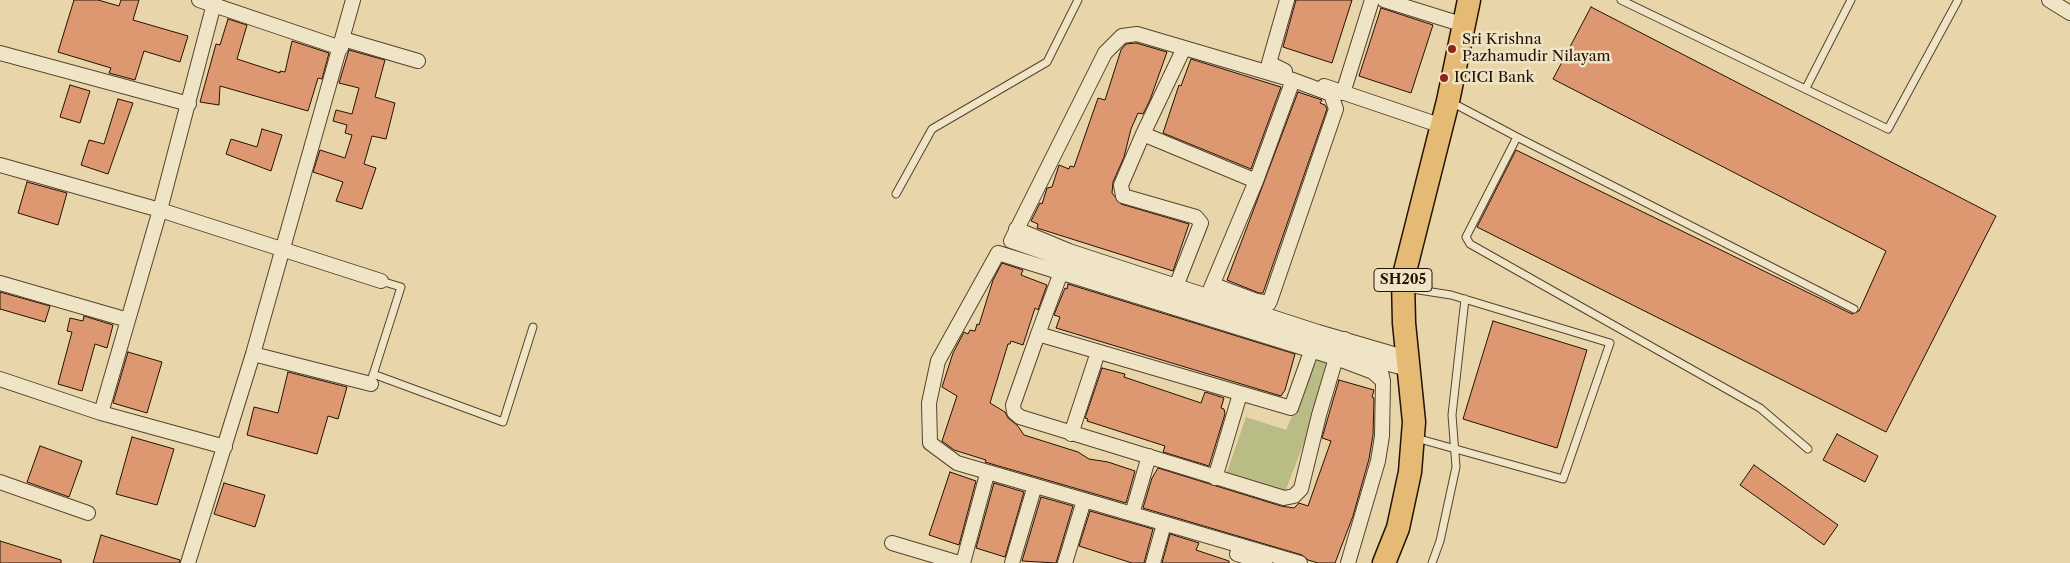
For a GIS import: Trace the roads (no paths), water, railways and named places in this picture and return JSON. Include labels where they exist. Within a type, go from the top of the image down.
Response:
[{"type":"main road","name":"SH205","points":[[1384,563],[1398,528],[1410,472],[1413,437],[1414,422],[1407,363],[1403,279],[1448,101],[1469,0]]},
{"type":"street","points":[[199,0],[215,2],[342,43],[418,60]]},
{"type":"street","points":[[188,563],[253,354],[354,0]]},
{"type":"street","points":[[1286,0],[1269,63],[1276,68],[1343,93],[1442,126]]},
{"type":"street","points":[[1343,93],[1372,0]]},
{"type":"street","points":[[1384,0],[1464,25]]},
{"type":"street","points":[[2049,0],[2070,13]]},
{"type":"street","points":[[101,413],[160,210],[215,2]]},
{"type":"street","points":[[1210,296],[1269,303],[1336,109],[1331,94],[1293,80],[1137,34],[1122,36],[1104,53],[1011,241],[1065,262],[1315,341],[1341,349],[1407,363]]},
{"type":"street","points":[[1176,286],[1201,228],[1200,220],[1130,199],[1124,196],[1121,190],[1143,134],[1184,48]]},
{"type":"street","points":[[0,53],[189,104]]},
{"type":"street","points":[[1210,296],[1256,181],[1293,80]]},
{"type":"street","points":[[1143,134],[1256,181]]},
{"type":"street","points":[[0,165],[160,210],[284,248],[381,281]]},
{"type":"street","points":[[1018,226],[1058,238],[1176,286]]},
{"type":"street","points":[[1300,563],[957,463],[943,455],[930,443],[929,403],[938,361],[998,253],[1065,262],[1176,286],[1210,296],[1315,341],[1341,349],[1382,381]]},
{"type":"street","points":[[1065,262],[1013,405],[1014,412],[1027,420],[1071,434],[1284,498],[1298,493],[1301,489],[1318,415],[1341,349]]},
{"type":"street","points":[[0,282],[128,320]]},
{"type":"street","points":[[1038,334],[1291,408],[1315,341]]},
{"type":"street","points":[[1071,434],[1098,352]]},
{"type":"street","points":[[253,354],[372,379]]},
{"type":"street","points":[[1348,563],[1378,461],[1382,436],[1380,356]]},
{"type":"street","points":[[1,381],[101,413],[225,447]]},
{"type":"street","points":[[1215,478],[1240,394]]},
{"type":"street","points":[[1132,514],[1149,456]]},
{"type":"street","points":[[946,466],[1162,531],[1245,560],[1265,563]]},
{"type":"street","points":[[964,563],[986,478]]},
{"type":"street","points":[[0,482],[88,513]]},
{"type":"street","points":[[1012,563],[1033,492]]},
{"type":"street","points":[[1065,563],[1082,507]]},
{"type":"street","points":[[1153,563],[1162,531]]},
{"type":"street","points":[[892,543],[920,558],[959,563]]},
{"type":"lane","points":[[896,194],[932,129],[1047,62],[1078,0]]},
{"type":"lane","points":[[1621,0],[1888,129],[1958,0]]},
{"type":"lane","points":[[1806,88],[1851,0]]},
{"type":"lane","points":[[1448,101],[1854,309]]},
{"type":"lane","points":[[1517,137],[1466,237],[1470,244],[1760,408],[1808,449]]},
{"type":"lane","points":[[381,281],[401,286],[372,379],[503,422],[533,327]]},
{"type":"lane","points":[[1403,287],[1465,299],[1610,343],[1563,479],[1413,437]]},
{"type":"lane","points":[[1432,563],[1440,541],[1456,467],[1452,415],[1465,299]]},
{"type":"place","name":"Sri Krishna Pazhamudir Nilayam","points":[[1452,49]]},
{"type":"place","name":"ICICI Bank","points":[[1444,78]]}]
